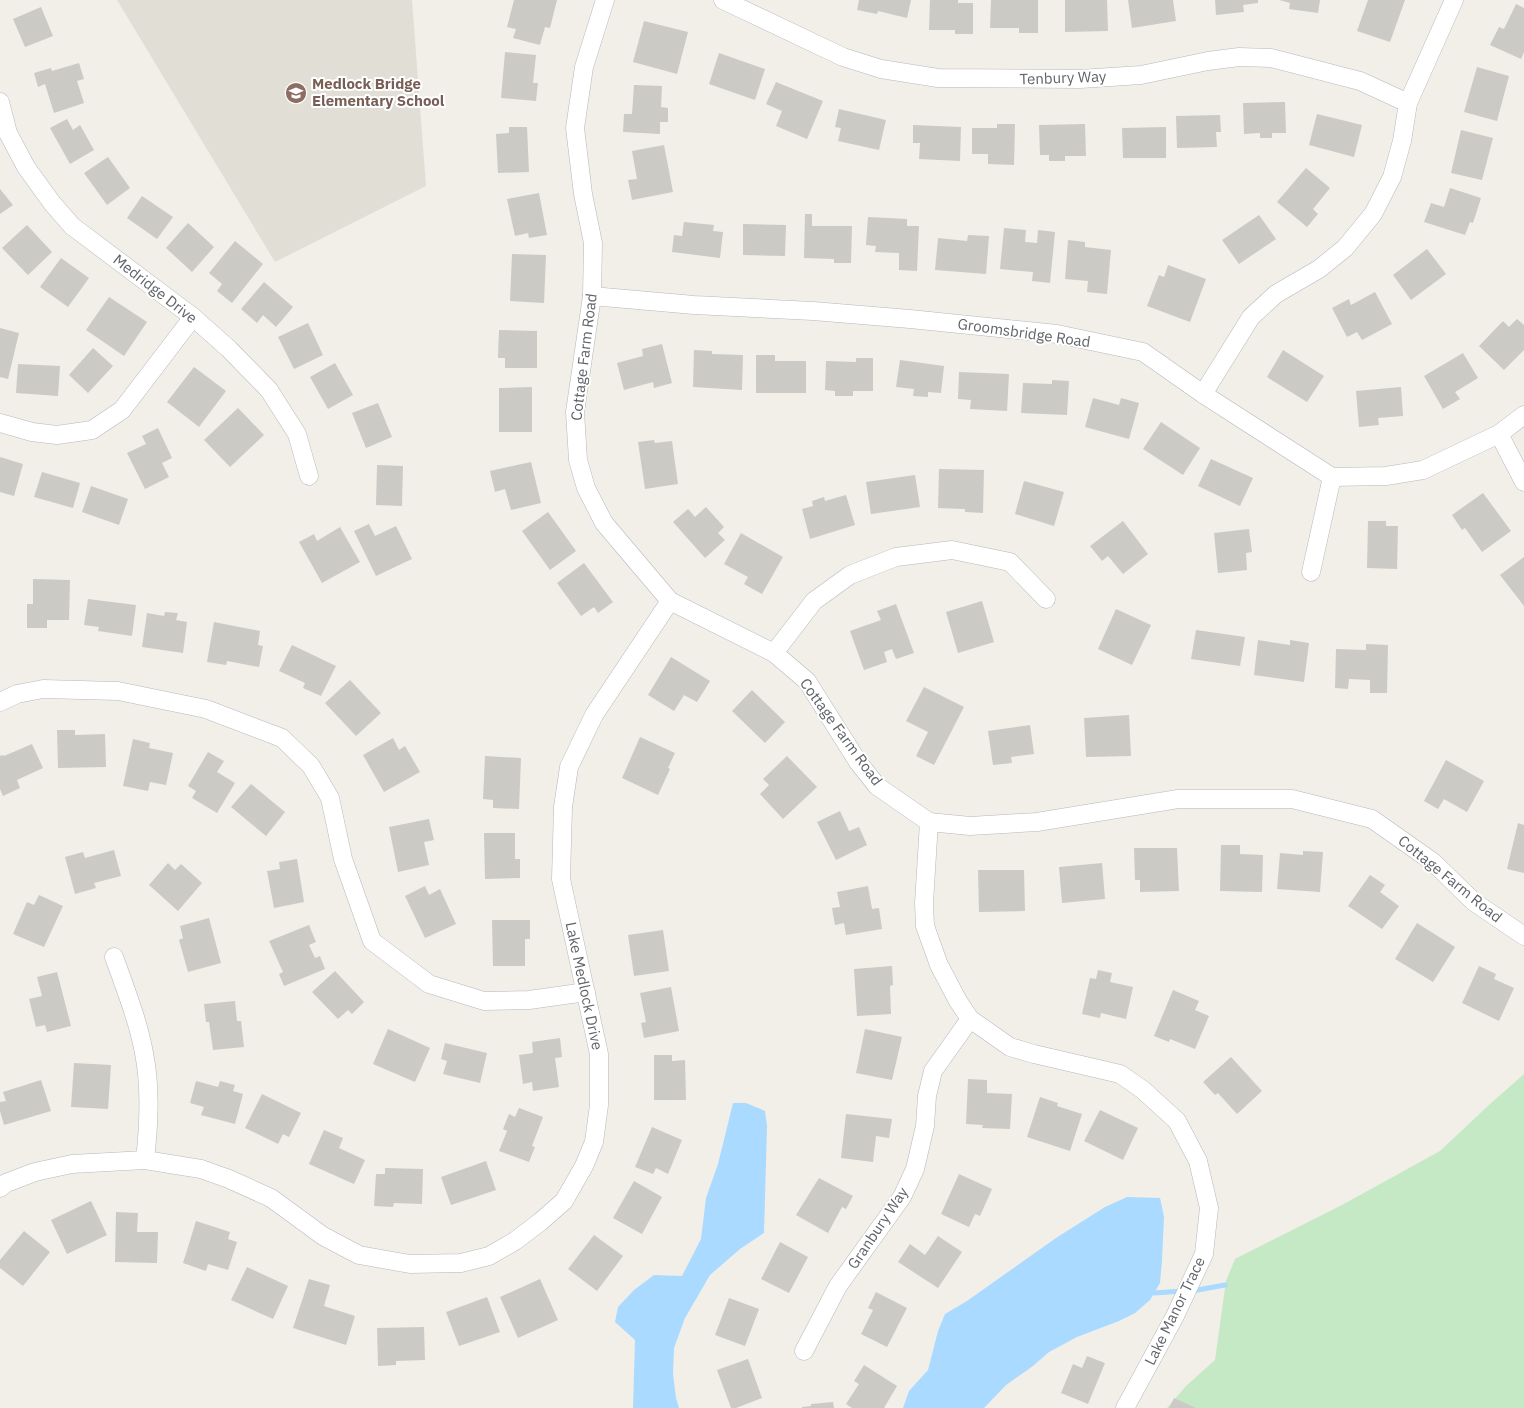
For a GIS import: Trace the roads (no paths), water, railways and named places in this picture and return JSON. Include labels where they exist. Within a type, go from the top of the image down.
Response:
[{"type":"street","name":"Cottage Farm Road","points":[[605,0],[584,67],[575,128],[583,194],[593,243],[592,296],[575,412],[578,460],[586,488],[604,522],[670,601],[774,653],[806,681],[858,762],[877,786],[929,822],[970,826],[1037,822],[1178,799],[1292,800],[1372,819],[1433,862],[1474,902],[1524,936]]},
{"type":"street","name":"Tenbury Way","points":[[723,0],[844,57],[881,69],[938,78],[1080,79],[1142,75],[1208,61],[1239,57],[1271,58],[1360,81],[1408,103]]},
{"type":"street","points":[[1203,394],[1252,317],[1276,294],[1319,269],[1345,248],[1373,214],[1392,177],[1402,141],[1408,103],[1454,0]]},
{"type":"street","name":"Medridge Drive","points":[[0,102],[4,134],[52,203],[72,226],[193,317],[230,349],[269,390],[297,434],[309,476]]},
{"type":"street","name":"Groomsbridge Road","points":[[592,296],[694,305],[813,311],[910,319],[1057,334],[1143,352],[1203,394],[1332,476]]},
{"type":"street","points":[[0,423],[32,432],[57,435],[92,430],[122,410],[193,317]]},
{"type":"street","points":[[1311,572],[1332,476],[1386,476],[1423,470],[1499,434],[1524,415]]},
{"type":"street","points":[[1499,434],[1524,482]]},
{"type":"street","points":[[774,653],[814,601],[850,574],[896,557],[952,550],[1010,562],[1046,599]]},
{"type":"street","name":"Lake Medlock Drive","points":[[0,1188],[6,1183],[35,1172],[72,1164],[145,1160],[200,1169],[237,1182],[271,1198],[323,1236],[359,1255],[410,1264],[461,1263],[488,1256],[515,1241],[564,1201],[584,1166],[594,1142],[599,1104],[599,1054],[561,879],[563,807],[569,767],[594,715],[670,601]]},
{"type":"street","points":[[0,702],[17,694],[43,689],[118,691],[206,709],[282,738],[311,766],[330,798],[343,859],[372,941],[429,984],[484,1001],[529,1000],[586,992]]},
{"type":"street","name":"Lake Manor Trace","points":[[929,822],[924,903],[925,926],[939,965],[970,1019],[1010,1047],[1120,1074],[1144,1090],[1177,1121],[1198,1161],[1209,1208],[1204,1254],[1175,1316],[1125,1408]]},
{"type":"street","points":[[114,957],[144,1052],[149,1096],[145,1160]]},
{"type":"street","name":"Granbury Way","points":[[804,1351],[838,1286],[902,1197],[915,1169],[923,1135],[932,1071],[970,1019]]},
{"type":"water","points":[[733,1103],[746,1103],[765,1111],[767,1126],[764,1233],[740,1249],[710,1275],[685,1318],[674,1348],[673,1374],[679,1408],[633,1408],[635,1340],[615,1322],[618,1307],[634,1290],[654,1275],[682,1276],[701,1239],[706,1198],[718,1164]]},
{"type":"water","points":[[1127,1197],[1160,1198],[1164,1217],[1160,1283],[1150,1300],[1135,1313],[1077,1337],[1049,1352],[1006,1385],[984,1408],[903,1408],[909,1391],[928,1370],[938,1331],[945,1314],[967,1301],[1056,1238],[1105,1207]]},
{"type":"waterway","points":[[1192,1291],[1225,1285]]},
{"type":"waterway","points":[[1154,1293],[1183,1291]]},
{"type":"place","name":"Medlock Bridge Elementary School","points":[[296,93]]}]
